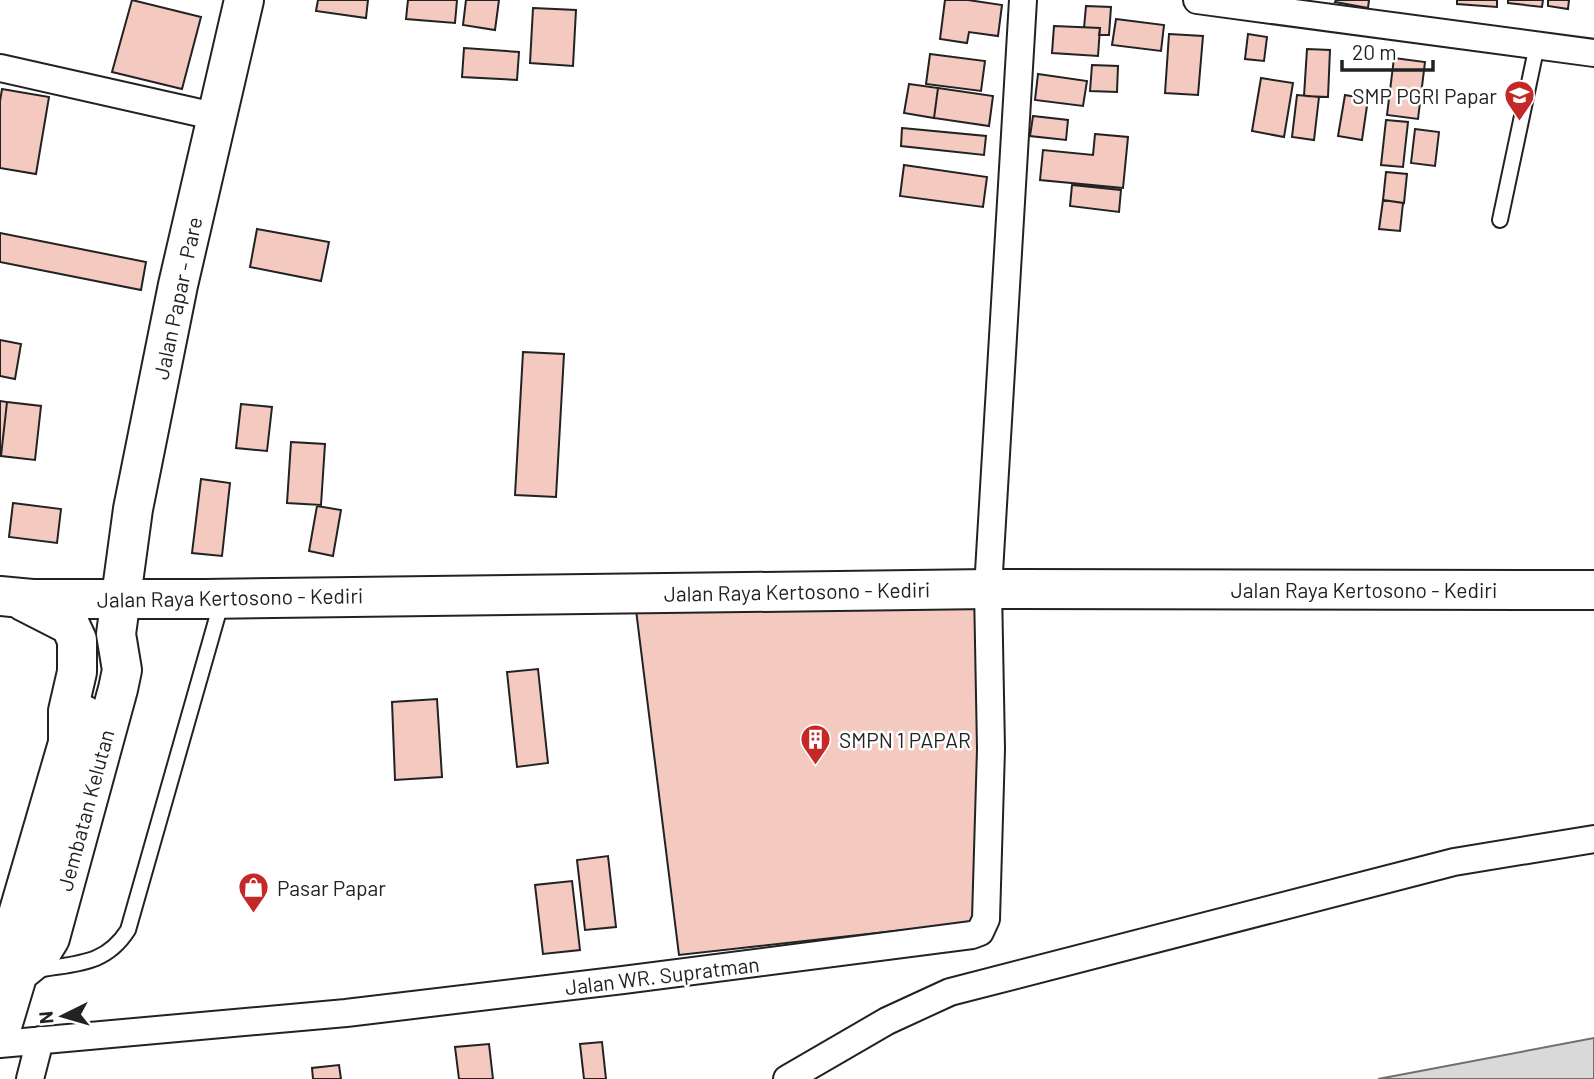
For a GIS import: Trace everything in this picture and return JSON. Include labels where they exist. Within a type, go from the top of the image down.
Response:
[{"type":"main road","name":"Jalan Papar - Pare","points":[[119,616],[136,496],[178,285],[244,0]]},
{"type":"main road","name":"Jalan Raya Kertosono - Kediri","points":[[9,597],[119,616],[223,597],[988,589],[1594,590]]},
{"type":"main road","points":[[9,597],[70,625],[77,640],[77,672],[68,711],[68,743]]},
{"type":"main road","name":"Jembatan Kelutan","points":[[0,1033],[18,974],[13,950],[14,928],[68,743],[84,716],[104,652],[119,616]]},
{"type":"main road","name":"Jembatan Kelutan","points":[[18,974],[39,956],[50,938],[118,689],[122,670],[119,616]]},
{"type":"street","points":[[988,589],[1023,0]]},
{"type":"street","points":[[1197,0],[1594,53]]},
{"type":"street","points":[[0,68],[218,117]]},
{"type":"street","name":"Jalan WR. Supratman","points":[[0,1044],[346,1013],[623,980],[980,932],[986,919],[991,748],[988,589]]},
{"type":"street","points":[[787,1079],[887,1021],[950,992],[1454,862],[1594,839]]},
{"type":"street","points":[[30,1079],[40,1040]]},
{"type":"lane","points":[[1500,220],[1537,45]]},
{"type":"lane","points":[[18,974],[106,955],[118,945],[128,930],[223,597]]},
{"type":"shaded area","points":[[1594,1038],[1594,1079],[1378,1079]]},
{"type":"building","points":[[132,0],[201,17],[182,89],[112,72]]},
{"type":"building","points":[[318,0],[368,0],[366,18],[316,11]]},
{"type":"building","points":[[408,0],[457,0],[455,23],[406,19]]},
{"type":"building","points":[[466,0],[499,0],[495,30],[463,25]]},
{"type":"building","points":[[945,0],[1002,5],[998,36],[969,32],[967,43],[940,39]]},
{"type":"building","points":[[1369,0],[1368,8],[1335,2]]},
{"type":"building","points":[[1457,0],[1497,0],[1497,7],[1457,4]]},
{"type":"building","points":[[1508,0],[1543,0],[1542,7],[1508,3]]},
{"type":"building","points":[[1548,0],[1569,0],[1568,9],[1548,6]]},
{"type":"building","points":[[1086,6],[1111,7],[1109,35],[1099,35],[1100,28],[1084,28]]},
{"type":"building","points":[[533,8],[576,10],[573,66],[530,63]]},
{"type":"building","points":[[1116,19],[1164,25],[1161,51],[1112,45]]},
{"type":"building","points":[[1054,26],[1100,28],[1098,56],[1052,53]]},
{"type":"building","points":[[1169,34],[1203,36],[1198,95],[1165,93]]},
{"type":"building","points":[[1248,34],[1267,37],[1264,61],[1245,59]]},
{"type":"building","points":[[464,48],[519,52],[517,80],[462,77]]},
{"type":"building","points":[[1307,49],[1330,50],[1328,97],[1304,96]]},
{"type":"building","points":[[930,54],[985,61],[981,91],[926,84]]},
{"type":"building","points":[[1394,58],[1425,62],[1418,119],[1387,115]]},
{"type":"building","points":[[1092,65],[1118,66],[1117,92],[1090,91]]},
{"type":"building","points":[[1038,74],[1087,81],[1083,106],[1035,100]]},
{"type":"building","points":[[1261,78],[1293,83],[1284,137],[1252,131]]},
{"type":"building","points":[[909,84],[938,88],[934,118],[904,113]]},
{"type":"building","points":[[938,88],[993,96],[989,126],[934,118]]},
{"type":"building","points":[[2,89],[49,97],[36,174],[0,168]]},
{"type":"building","points":[[1297,95],[1319,97],[1314,140],[1292,137]]},
{"type":"building","points":[[1345,95],[1368,99],[1362,140],[1338,136]]},
{"type":"building","points":[[1033,116],[1068,120],[1066,140],[1030,136]]},
{"type":"building","points":[[1386,120],[1408,122],[1403,167],[1381,165]]},
{"type":"building","points":[[902,128],[986,136],[984,155],[901,146]]},
{"type":"building","points":[[1415,129],[1439,132],[1435,166],[1411,163]]},
{"type":"building","points":[[1095,134],[1128,137],[1123,188],[1040,180],[1043,150],[1093,155]]},
{"type":"building","points":[[904,165],[987,177],[983,207],[900,196]]},
{"type":"building","points":[[1386,172],[1407,174],[1404,203],[1383,200]]},
{"type":"building","points":[[1072,185],[1121,190],[1119,212],[1070,206]]},
{"type":"building","points":[[1383,200],[1403,203],[1400,231],[1379,229]]},
{"type":"building","points":[[257,229],[329,242],[321,281],[250,267]]},
{"type":"building","points":[[0,233],[146,262],[141,290],[0,262]]},
{"type":"building","points":[[0,340],[21,344],[15,379],[0,376]]},
{"type":"building","points":[[523,352],[564,354],[556,497],[515,495]]},
{"type":"building","points":[[0,401],[7,402],[1,456],[0,456]]},
{"type":"building","points":[[7,402],[41,406],[35,460],[1,456]]},
{"type":"building","points":[[241,404],[272,407],[267,451],[236,448]]},
{"type":"building","points":[[291,442],[325,444],[321,505],[287,503]]},
{"type":"building","points":[[201,479],[230,483],[222,556],[192,553]]},
{"type":"building","points":[[13,503],[61,509],[57,543],[9,537]]},
{"type":"building","points":[[317,506],[341,510],[333,556],[309,551]]},
{"type":"building","name":"SMPN 1 PAPAR","points":[[979,603],[976,922],[679,955],[636,610]]},
{"type":"building","points":[[538,669],[548,763],[517,767],[507,672]]},
{"type":"building","points":[[437,699],[442,777],[395,780],[392,702]]},
{"type":"building","points":[[608,856],[616,927],[585,930],[577,860]]},
{"type":"building","points":[[572,881],[580,950],[543,954],[535,885]]},
{"type":"building","points":[[602,1042],[606,1079],[584,1079],[580,1044]]},
{"type":"building","points":[[489,1044],[493,1079],[459,1079],[455,1047]]},
{"type":"building","points":[[339,1065],[341,1079],[313,1079],[312,1068]]},
{"type":"place","name":"SMP PGRI Papar","points":[[1520,122]]},
{"type":"place","name":"SMPN 1 PAPAR","points":[[816,766]]},
{"type":"place","name":"Pasar Papar","points":[[254,914]]}]
